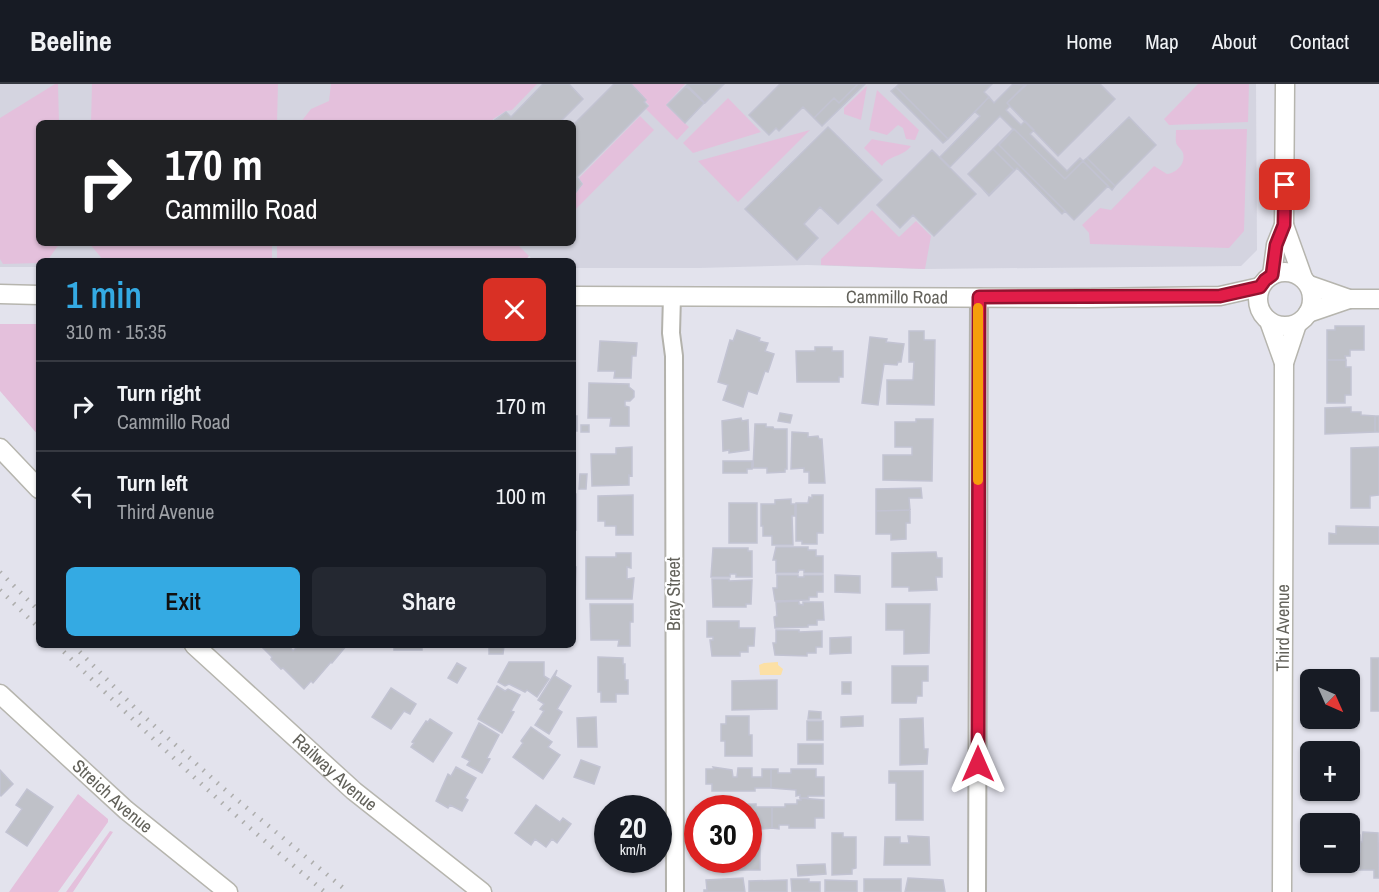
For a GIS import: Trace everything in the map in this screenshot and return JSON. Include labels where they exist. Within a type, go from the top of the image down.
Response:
[{"type":"main road","points":[[1285,84],[1284,225],[1266,281],[1258,295],[1264,316],[1282,327],[1349,299]]},
{"type":"main road","points":[[1284,225],[1312,300],[1303,319]]},
{"type":"main road","points":[[1266,281],[1287,272],[1294,273],[1306,282],[1349,299],[1379,299]]},
{"type":"main road","name":"Cammillo Road","points":[[576,296],[1220,296],[1266,281]]},
{"type":"main road","points":[[1,295],[36,295]]},
{"type":"main road","name":"Cammillo Road","points":[[1220,296],[1264,316]]},
{"type":"main road","name":"Third Avenue","points":[[1264,316],[1284,363]]},
{"type":"main road","name":"Third Avenue","points":[[1282,892],[1284,363],[1303,319]]},
{"type":"main road","points":[[0,448],[36,486]]},
{"type":"main road","name":"Railway Avenue","points":[[197,648],[354,791],[482,892]]},
{"type":"main road","name":"Streich Avenue","points":[[0,694],[126,810],[228,892]]},
{"type":"street","name":"Bray Street","points":[[672,296],[675,892]]},
{"type":"street","points":[[977,892],[979,297]]},
{"type":"shaded area","points":[[0,84],[1256,84],[1257,250],[1241,266],[925,269],[807,265],[576,268],[576,258],[531,258],[529,256],[527,258],[36,258],[36,267],[0,267]]},
{"type":"shaded area","points":[[58,84],[59,120],[36,120],[36,246],[58,246],[49,258],[36,258],[36,263],[3,264],[0,259],[0,118]]},
{"type":"shaded area","points":[[92,84],[278,84],[277,120],[91,120]]},
{"type":"shaded area","points":[[331,84],[537,84],[512,110],[506,111],[493,120],[302,120],[311,109],[329,101]]},
{"type":"shaded area","points":[[628,84],[685,84],[666,105],[689,127],[677,140],[646,109],[649,105]]},
{"type":"shaded area","points":[[1198,84],[1249,84],[1248,122],[1169,125],[1164,119]]},
{"type":"shaded area","points":[[867,86],[861,120],[844,114],[844,108]]},
{"type":"shaded area","points":[[877,90],[919,130],[915,140],[906,139],[903,128],[898,125],[887,135],[869,130]]},
{"type":"shaded area","points":[[728,98],[761,132],[693,153],[683,143]]},
{"type":"shaded area","points":[[640,116],[654,130],[576,209],[576,193],[583,184],[579,178]]},
{"type":"shaded area","points":[[1247,129],[1244,231],[1229,248],[1090,244],[1089,233],[1082,225],[1100,208],[1111,210],[1154,166],[1167,174],[1180,167],[1184,157],[1176,144],[1176,130]]},
{"type":"shaded area","points":[[810,130],[738,202],[698,161]]},
{"type":"shaded area","points":[[872,139],[911,146],[882,166],[864,148]]},
{"type":"shaded area","points":[[872,210],[899,237],[916,221],[931,236],[925,269],[821,265],[821,259]]},
{"type":"shaded area","points":[[92,246],[272,246],[272,258],[102,258]]},
{"type":"shaded area","points":[[277,246],[519,246],[529,256],[527,258],[277,258]]},
{"type":"shaded area","points":[[0,324],[36,324],[36,433],[0,391]]},
{"type":"shaded area","points":[[778,662],[783,669],[781,675],[760,675],[759,665]]},
{"type":"shaded area","points":[[78,794],[108,819],[108,822],[58,892],[9,892]]},
{"type":"shaded area","points":[[110,831],[113,832],[73,892],[66,892]]},
{"type":"building","points":[[543,84],[569,84],[583,99],[562,120],[495,120],[506,112],[511,117]]},
{"type":"building","points":[[614,84],[631,84],[646,100],[644,102],[648,106],[577,177],[582,184],[576,192],[576,122]]},
{"type":"building","points":[[688,84],[724,84],[705,103]]},
{"type":"building","points":[[780,84],[858,84],[839,103],[834,98],[814,118],[803,107],[779,131],[776,128],[769,135],[749,115]]},
{"type":"building","points":[[858,84],[865,84],[822,126],[814,118],[834,98],[839,103]]},
{"type":"building","points":[[899,84],[992,84],[984,92],[989,97],[948,139],[896,87]]},
{"type":"building","points":[[1013,84],[1026,85],[1007,103],[1010,106],[1006,110],[1021,125],[1025,121],[1034,130],[1030,134],[1067,171],[1080,158],[1083,161],[1065,179],[1014,129],[999,145],[1065,211],[1062,214],[1017,168],[989,196],[982,188],[989,195],[1014,170],[993,149],[1013,129],[1000,116],[950,167],[940,157],[980,116],[975,112],[989,97],[994,103]]},
{"type":"building","points":[[1026,84],[1100,84],[1115,99],[1058,156],[1007,103]]},
{"type":"building","points":[[686,86],[704,103],[685,123],[667,105]]},
{"type":"building","points":[[896,87],[948,139],[943,143],[891,91]]},
{"type":"building","points":[[1129,117],[1156,145],[1115,186],[1087,158]]},
{"type":"building","points":[[828,127],[882,180],[838,224],[820,207],[804,224],[818,238],[797,260],[745,209]]},
{"type":"building","points":[[1014,129],[1065,179],[1083,161],[1108,186],[1074,220],[999,145]]},
{"type":"building","points":[[993,149],[1014,170],[989,195],[968,174]]},
{"type":"building","points":[[932,150],[976,194],[934,236],[913,215],[900,228],[877,205]]},
{"type":"building","points":[[1087,158],[1115,186],[1112,190],[1083,161]]},
{"type":"building","points":[[1335,326],[1364,326],[1364,350],[1350,350],[1350,356],[1345,356],[1346,360],[1327,360],[1327,330],[1335,330]]},
{"type":"building","points":[[737,330],[768,343],[765,351],[774,354],[757,394],[748,391],[743,407],[723,400],[728,385],[718,382],[730,340],[733,341]]},
{"type":"building","points":[[909,331],[924,331],[924,340],[935,340],[934,405],[887,404],[887,380],[913,380],[914,362],[909,362]]},
{"type":"building","points":[[870,337],[904,344],[901,362],[897,365],[884,364],[878,405],[862,403]]},
{"type":"building","points":[[600,341],[637,343],[636,356],[632,356],[631,378],[614,378],[615,371],[598,371]]},
{"type":"building","points":[[815,347],[832,347],[832,351],[843,351],[843,377],[839,377],[839,382],[797,382],[796,351],[815,351]]},
{"type":"building","points":[[1327,360],[1346,360],[1346,367],[1351,367],[1351,395],[1345,395],[1345,403],[1327,403]]},
{"type":"building","points":[[589,383],[629,384],[634,391],[634,397],[630,401],[625,401],[625,406],[629,407],[629,426],[610,426],[611,418],[588,418]]},
{"type":"building","points":[[1351,407],[1351,412],[1375,416],[1375,432],[1325,434],[1325,408]]},
{"type":"building","points":[[780,413],[792,415],[790,423],[778,421]]},
{"type":"building","points":[[1375,416],[1379,416],[1379,432],[1375,432]]},
{"type":"building","points":[[741,418],[742,421],[748,420],[749,450],[729,453],[729,450],[723,451],[722,421]]},
{"type":"building","points":[[916,419],[933,419],[932,481],[883,480],[883,455],[912,455],[912,447],[895,447],[895,422],[916,422]]},
{"type":"building","points":[[755,424],[766,424],[766,427],[774,429],[787,429],[787,469],[785,472],[767,473],[767,468],[753,468]]},
{"type":"building","points":[[581,425],[589,425],[589,432],[581,432]]},
{"type":"building","points":[[792,432],[808,433],[808,437],[818,436],[822,439],[825,483],[809,483],[809,472],[804,472],[804,468],[791,469]]},
{"type":"building","points":[[632,447],[632,476],[629,475],[629,485],[592,486],[591,454],[616,454],[616,448]]},
{"type":"building","points":[[1379,447],[1379,495],[1370,496],[1370,508],[1351,508],[1351,448]]},
{"type":"building","points":[[723,461],[752,461],[752,469],[747,469],[747,473],[723,473]]},
{"type":"building","points":[[580,474],[587,474],[586,489],[579,489]]},
{"type":"building","points":[[921,488],[922,498],[909,498],[910,510],[876,511],[876,489]]},
{"type":"building","points":[[633,495],[633,535],[616,535],[616,526],[605,526],[605,521],[598,521],[598,496]]},
{"type":"building","points":[[812,495],[823,495],[823,533],[817,533],[817,544],[802,544],[802,541],[796,541],[796,503],[808,503]]},
{"type":"building","points":[[791,499],[791,504],[795,504],[795,516],[792,516],[793,545],[772,545],[772,536],[763,536],[761,504],[775,504],[775,500]]},
{"type":"building","points":[[729,503],[757,503],[757,543],[729,543]]},
{"type":"building","points":[[910,510],[910,523],[906,523],[906,539],[891,540],[891,534],[876,534],[876,511]]},
{"type":"building","points":[[1336,526],[1379,527],[1379,544],[1329,544],[1329,533],[1336,534]]},
{"type":"building","points":[[776,547],[808,547],[808,550],[816,550],[816,556],[823,556],[823,573],[804,573],[804,570],[799,570],[798,573],[776,573],[776,560],[773,560]]},
{"type":"building","points":[[713,548],[748,548],[748,551],[752,551],[752,577],[736,577],[736,574],[730,574],[730,577],[711,577]]},
{"type":"building","points":[[936,552],[937,558],[942,558],[942,577],[936,577],[937,590],[909,591],[909,587],[892,587],[892,553]]},
{"type":"building","points":[[616,553],[631,553],[631,568],[627,567],[627,579],[634,578],[632,599],[586,599],[586,557],[616,557]]},
{"type":"building","points":[[777,575],[804,577],[804,575],[823,575],[823,592],[817,592],[817,597],[809,597],[809,600],[775,601],[773,588],[777,588]]},
{"type":"building","points":[[835,575],[860,576],[860,593],[835,592]]},
{"type":"building","points":[[712,579],[752,580],[751,604],[746,604],[746,607],[713,607]]},
{"type":"building","points":[[799,601],[799,604],[803,605],[803,602],[823,602],[824,620],[817,620],[817,625],[808,625],[808,627],[775,628],[776,602]]},
{"type":"building","points":[[590,604],[633,604],[630,646],[618,646],[619,640],[591,640]]},
{"type":"building","points":[[886,604],[930,604],[929,653],[904,654],[904,630],[886,630]]},
{"type":"building","points":[[707,621],[739,621],[739,628],[755,628],[754,646],[748,646],[748,652],[740,652],[740,656],[712,656],[710,640],[713,640],[713,637],[707,637]]},
{"type":"building","points":[[776,630],[822,631],[822,647],[816,647],[816,653],[807,653],[807,656],[775,655],[773,643],[776,643]]},
{"type":"building","points":[[851,637],[851,653],[830,654],[830,638]]},
{"type":"building","points":[[263,648],[290,648],[293,651],[296,648],[344,648],[313,683],[311,681],[304,689],[271,659],[272,657]]},
{"type":"building","points":[[394,648],[422,648],[422,650],[394,650]]},
{"type":"building","points":[[489,648],[504,648],[503,654],[489,654]]},
{"type":"building","points":[[598,657],[623,658],[625,680],[628,680],[628,694],[616,694],[616,702],[601,702],[601,692],[598,692]]},
{"type":"building","points":[[1371,658],[1379,658],[1379,711],[1371,711]]},
{"type":"building","points":[[509,662],[544,662],[544,676],[549,679],[537,697],[527,690],[525,692],[509,684],[505,686],[498,682]]},
{"type":"building","points":[[457,663],[466,668],[457,683],[448,678]]},
{"type":"building","points":[[892,666],[928,666],[928,681],[922,681],[922,696],[917,696],[916,703],[892,703]]},
{"type":"building","points":[[557,670],[555,676],[571,686],[557,709],[562,712],[549,734],[535,725],[544,711],[540,709],[544,704],[538,700]]},
{"type":"building","points":[[777,680],[777,709],[732,710],[732,681]]},
{"type":"building","points":[[842,682],[851,682],[851,694],[842,694]]},
{"type":"building","points":[[497,686],[520,695],[511,711],[514,712],[502,733],[478,719]]},
{"type":"building","points":[[391,688],[416,704],[410,714],[404,711],[391,729],[372,717]]},
{"type":"building","points":[[809,711],[821,712],[821,719],[808,719]]},
{"type":"building","points":[[726,716],[749,716],[752,756],[725,756],[725,741],[721,741],[721,724],[726,724]]},
{"type":"building","points":[[863,716],[863,726],[841,727],[841,717]]},
{"type":"building","points":[[596,717],[597,747],[578,747],[577,718]]},
{"type":"building","points":[[923,718],[924,749],[928,749],[927,764],[900,765],[900,719]]},
{"type":"building","points":[[430,719],[452,733],[433,762],[411,747],[426,721]]},
{"type":"building","points":[[807,721],[823,721],[823,740],[807,740]]},
{"type":"building","points":[[479,723],[499,735],[482,773],[467,765],[470,761],[462,757]]},
{"type":"building","points":[[531,727],[552,742],[548,747],[560,755],[543,779],[513,757]]},
{"type":"building","points":[[798,744],[823,744],[823,764],[798,764]]},
{"type":"building","points":[[581,760],[600,767],[594,784],[574,777]]},
{"type":"building","points":[[456,767],[476,778],[465,798],[468,800],[462,811],[450,805],[448,808],[436,801],[448,774],[451,776]]},
{"type":"building","points":[[713,767],[732,770],[733,777],[737,777],[738,768],[752,768],[752,777],[762,777],[762,769],[771,769],[771,788],[755,788],[755,791],[712,791],[712,784],[706,784],[706,769],[714,769]]},
{"type":"building","points":[[771,769],[778,769],[778,773],[791,773],[791,769],[816,769],[816,777],[824,777],[824,796],[800,798],[800,795],[796,796],[796,790],[771,788]]},
{"type":"building","points":[[0,770],[13,784],[1,796],[0,795]]},
{"type":"building","points":[[889,771],[923,771],[923,820],[896,820],[896,783],[889,783]]},
{"type":"building","points":[[27,789],[53,807],[27,846],[6,832],[22,809],[16,805]]},
{"type":"building","points":[[800,798],[824,800],[824,818],[815,818],[815,828],[789,828],[789,825],[779,825],[779,829],[772,828],[772,807],[797,804]]},
{"type":"building","points":[[536,805],[560,822],[563,818],[571,824],[557,843],[552,839],[546,847],[535,839],[531,845],[515,833]]},
{"type":"building","points":[[762,807],[772,807],[772,828],[762,829]]},
{"type":"building","points":[[1363,832],[1378,833],[1379,878],[1374,878],[1374,870],[1360,870],[1360,842],[1362,842]]},
{"type":"building","points":[[832,833],[843,833],[843,837],[856,837],[856,868],[852,869],[852,874],[832,875]]},
{"type":"building","points":[[908,836],[929,837],[930,865],[884,865],[885,837],[900,837],[900,843],[909,843]]},
{"type":"building","points":[[825,864],[826,874],[798,876],[797,865]]},
{"type":"building","points":[[743,878],[745,892],[704,892],[707,890],[706,880]]},
{"type":"building","points":[[908,878],[943,880],[945,892],[905,892]]},
{"type":"building","points":[[791,879],[809,879],[809,882],[820,882],[820,892],[792,892]]},
{"type":"building","points":[[864,879],[901,879],[901,892],[864,892]]},
{"type":"building","points":[[787,880],[787,892],[749,892],[749,881]]},
{"type":"building","points":[[825,880],[857,881],[857,892],[825,892]]},
{"type":"railway","points":[[0,572],[36,608]]},
{"type":"railway","points":[[0,590],[36,625]]},
{"type":"railway","points":[[60,648],[188,772],[325,892]]},
{"type":"railway","points":[[76,648],[137,710],[223,788],[348,892]]},
{"type":"slow traffic","points":[[978,308],[978,480]]},
{"type":"route","points":[[978,764],[979,297],[1220,296],[1260,287],[1272,275],[1276,245],[1284,225],[1285,185]]}]
